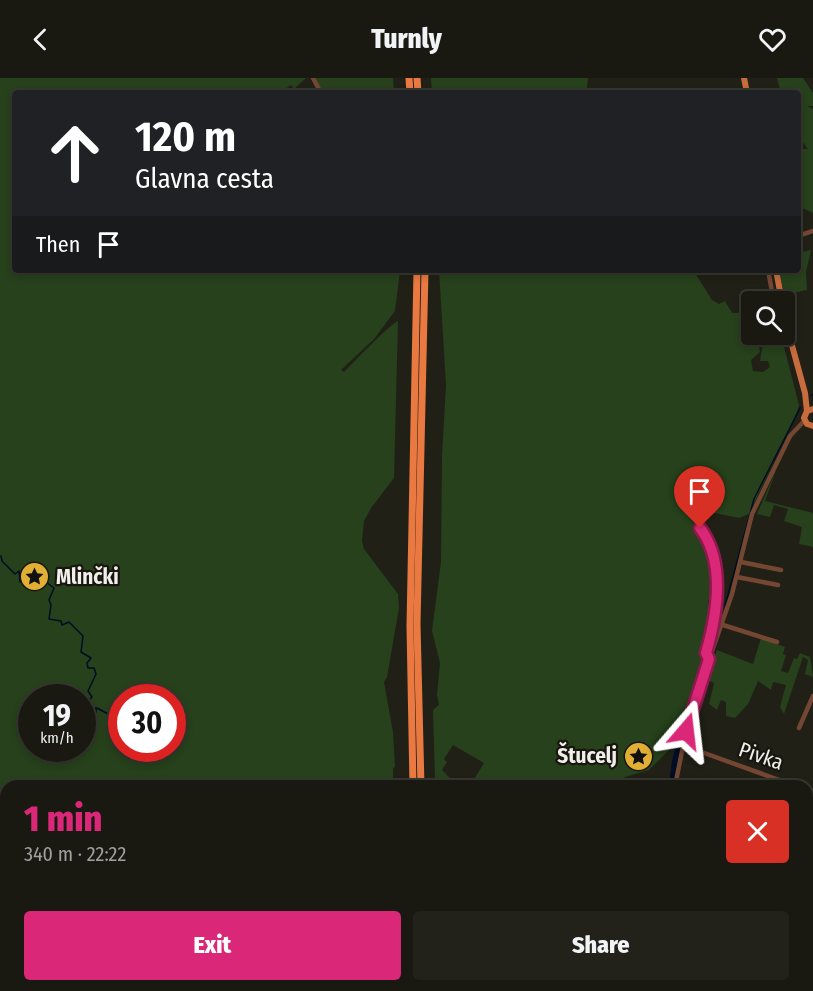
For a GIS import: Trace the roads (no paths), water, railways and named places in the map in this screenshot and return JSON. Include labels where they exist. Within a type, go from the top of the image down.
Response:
[{"type":"highway","points":[[413,780],[410,626],[417,273]]},
{"type":"highway","points":[[421,780],[417,624],[425,273]]},
{"type":"main road","points":[[777,273],[780,291]]},
{"type":"main road","points":[[792,345],[811,409],[805,420],[812,427]]},
{"type":"street","points":[[769,273],[772,291]]},
{"type":"street","points":[[676,780],[682,745],[709,659],[723,625],[752,514],[794,429],[805,420]]},
{"type":"street","points":[[700,528],[716,570],[718,592],[706,653],[709,659]]},
{"type":"street","points":[[741,562],[781,570]]},
{"type":"street","points":[[737,577],[778,585]]},
{"type":"street","points":[[723,625],[777,642]]},
{"type":"street","points":[[799,728],[813,696]]},
{"type":"street","name":"Pivka","points":[[682,745],[779,780]]},
{"type":"street","points":[[679,760],[682,754],[690,749]]},
{"type":"waterway","points":[[725,606],[754,499],[800,408]]},
{"type":"waterway","points":[[1,556],[2,561],[15,574],[19,571],[20,582],[24,577],[31,579],[38,575],[39,582],[46,582],[54,588],[49,600],[51,605],[49,619],[61,621],[62,625],[69,622],[83,636],[81,652],[91,658],[87,663],[88,668],[94,668],[96,674],[91,684]]},
{"type":"waterway","points":[[97,708],[108,714]]},
{"type":"waterway","points":[[674,780],[676,761],[687,720]]},
{"type":"place","name":"Mlinčki","points":[[35,577]]},
{"type":"place","name":"Štucelj","points":[[638,756]]}]
